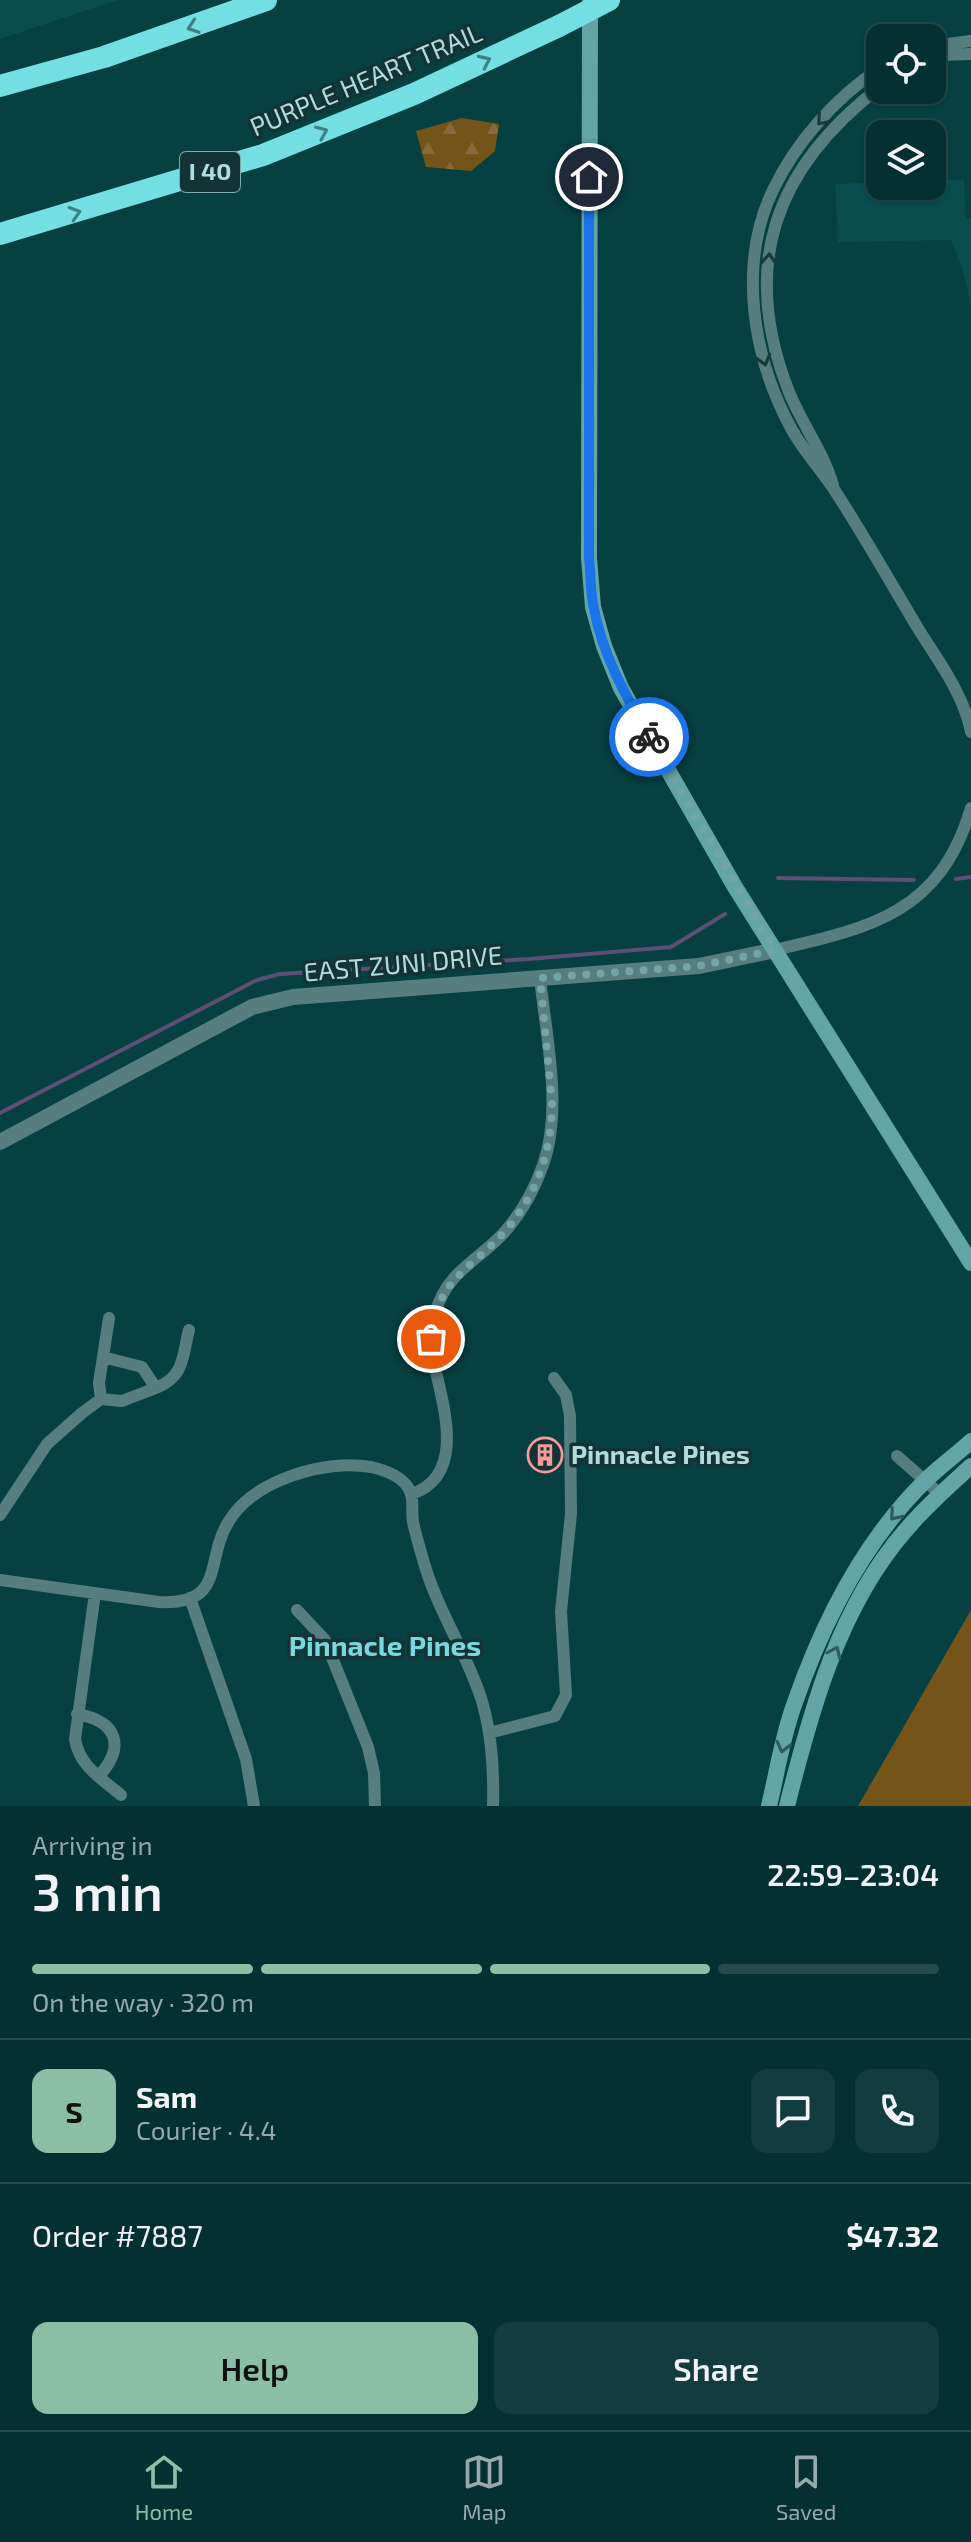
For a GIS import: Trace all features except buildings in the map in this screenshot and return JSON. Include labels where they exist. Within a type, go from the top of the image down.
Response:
[{"type":"highway","points":[[0,86],[104,57],[266,0]]},
{"type":"highway","name":"PURPLE HEART TRAIL","points":[[0,234],[263,155],[414,94],[609,0]]},
{"type":"main road","points":[[590,0],[589,558],[593,607],[604,646],[621,688],[735,887],[971,1263]]},
{"type":"main road","points":[[769,1806],[793,1708],[824,1631],[852,1575],[889,1521],[925,1481],[971,1441]]},
{"type":"main road","points":[[787,1806],[810,1713],[834,1652],[867,1584],[903,1533],[971,1466]]},
{"type":"street","points":[[946,44],[971,41]]},
{"type":"street","points":[[946,55],[971,54]]},
{"type":"street","points":[[866,79],[843,96],[805,139],[782,170],[765,206],[755,253],[753,291],[758,339],[776,399],[811,461],[835,492],[955,689],[971,732]]},
{"type":"street","points":[[835,492],[825,459],[790,394],[778,361],[769,316],[769,253],[788,190],[805,161],[837,123],[866,99]]},
{"type":"street","name":"EAST ZUNI DRIVE","points":[[0,1142],[252,1007],[293,997],[699,966],[856,930],[898,912],[946,867],[963,835],[971,808]]},
{"type":"street","points":[[412,1494],[432,1481],[445,1457],[447,1442],[447,1426],[432,1355],[431,1339],[436,1311],[453,1279],[488,1249],[522,1209],[533,1190],[549,1144],[552,1103],[540,978]]},
{"type":"street","points":[[101,1399],[99,1383],[109,1318]]},
{"type":"street","points":[[0,1515],[47,1444],[82,1413],[101,1399],[122,1401],[170,1382],[178,1374],[189,1330]]},
{"type":"street","points":[[103,1357],[142,1367],[156,1388]]},
{"type":"street","points":[[489,1733],[555,1716],[566,1695],[561,1611],[571,1532],[570,1416],[566,1395],[554,1378]]},
{"type":"street","points":[[897,1456],[940,1494]]},
{"type":"street","points":[[0,1580],[159,1602],[190,1598],[204,1590],[211,1580],[222,1537],[232,1516],[253,1497],[283,1479],[318,1468],[369,1467],[384,1470],[401,1479],[412,1494],[417,1541],[432,1591],[480,1696],[493,1762],[493,1806]]},
{"type":"street","points":[[95,1593],[77,1714],[76,1749],[86,1765],[121,1795]]},
{"type":"street","points":[[190,1598],[246,1759],[254,1806]]},
{"type":"street","points":[[297,1610],[325,1640],[363,1734],[374,1773],[375,1806]]},
{"type":"street","points":[[77,1714],[103,1722],[114,1737],[114,1756],[99,1776]]},
{"type":"shaded area","points":[[0,0],[118,0],[0,39]]},
{"type":"shaded area","points":[[964,179],[966,218],[971,218],[971,306],[963,271],[951,240],[838,242],[835,184],[866,183],[866,200],[946,200],[946,180]]},
{"type":"green space","points":[[462,118],[499,124],[495,151],[471,171],[426,167],[416,131]]},
{"type":"green space","points":[[971,1610],[971,1806],[858,1806]]},
{"type":"waterway","points":[[956,879],[971,877]]},
{"type":"waterway","points":[[778,878],[914,880]]},
{"type":"waterway","points":[[0,1113],[257,980],[280,974],[671,947],[725,914]]},
{"type":"way so far","points":[[431,1339],[436,1311],[453,1279],[507,1230],[533,1190],[543,1165],[549,1144],[552,1103],[540,978],[699,966],[775,950],[649,737]]},
{"type":"place","name":"Pinnacle Pines","points":[[545,1455]]},
{"type":"district","name":"Pinnacle Pines","points":[[385,1646]]},
{"type":"route","points":[[589,177],[589,558],[593,607],[621,688],[649,737]]}]
